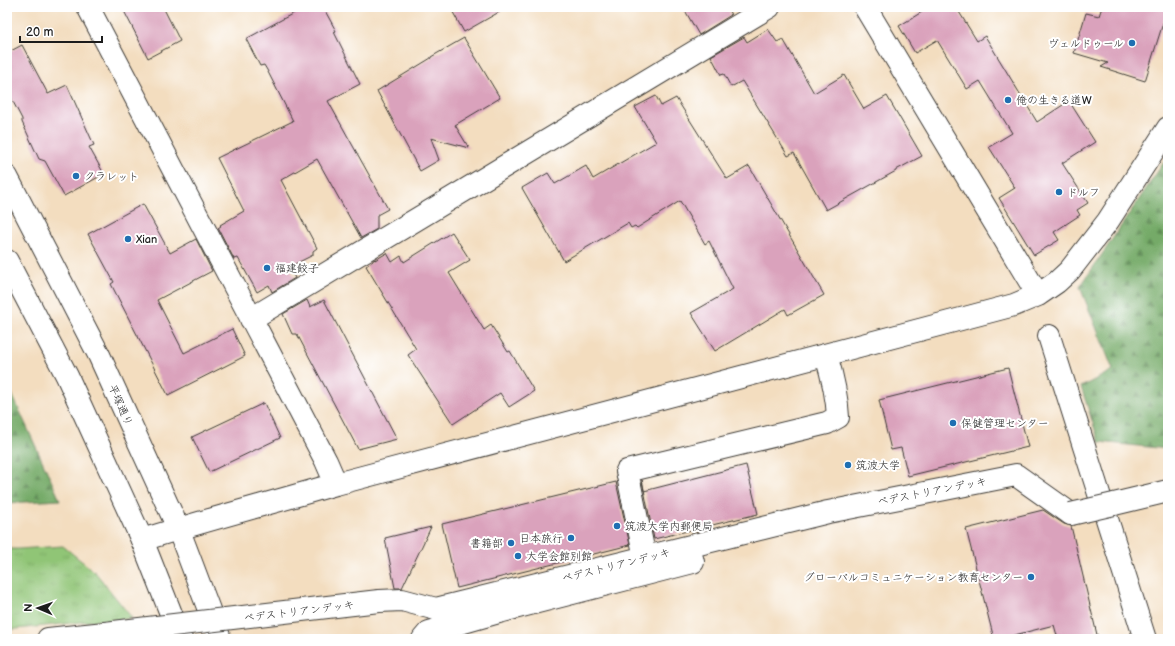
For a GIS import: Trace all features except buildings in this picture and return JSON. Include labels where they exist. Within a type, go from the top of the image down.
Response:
[{"type":"street","points":[[88,7],[326,461],[336,484]]},
{"type":"street","points":[[251,319],[769,7]]},
{"type":"street","points":[[865,7],[1038,295]]},
{"type":"street","points":[[142,540],[178,528],[234,514],[336,484],[1014,305],[1038,295],[1057,282],[1070,270],[1108,220],[1168,128]]},
{"type":"street","name":"平塚通り","points":[[7,177],[99,355],[178,528],[220,639]]},
{"type":"street","points":[[7,261],[67,376],[142,540],[181,639]]},
{"type":"street","points":[[1048,336],[1145,639]]},
{"type":"street","points":[[645,558],[627,471],[827,423],[838,416],[837,400],[826,354]]},
{"type":"street","name":"ペデストリアンデッキ","points":[[48,639],[402,600],[436,609],[497,603],[645,558],[828,512],[1016,475],[1071,514],[1168,491]]},
{"type":"street","points":[[423,639],[429,632],[497,603],[692,562],[688,547]]},
{"type":"green space","points":[[1168,156],[1168,449],[1099,442],[1081,387],[1113,370],[1080,287]]},
{"type":"green space","points":[[7,383],[60,500],[7,503]]},
{"type":"green space","points":[[63,546],[95,572],[132,618],[103,622],[101,620],[7,630],[7,549]]},
{"type":"place","name":"ヴェルドゥール","points":[[1132,43]]},
{"type":"place","name":"俺の生きる道W","points":[[1008,100]]},
{"type":"place","name":"クラレット","points":[[76,176]]},
{"type":"place","name":"ドルフ","points":[[1059,192]]},
{"type":"place","name":"Xian","points":[[128,239]]},
{"type":"place","name":"福建餃子","points":[[267,268]]},
{"type":"place","name":"保健管理センター","points":[[953,423]]},
{"type":"place","name":"筑波大学","points":[[848,465]]},
{"type":"place","name":"筑波大学内郵便局","points":[[617,526]]},
{"type":"place","name":"日本旅行","points":[[571,538]]},
{"type":"place","name":"書籍部","points":[[511,543]]},
{"type":"place","name":"大学会館別館","points":[[518,556]]},
{"type":"place","name":"グローバルコミュニケーション教育センター","points":[[1031,577]]}]
